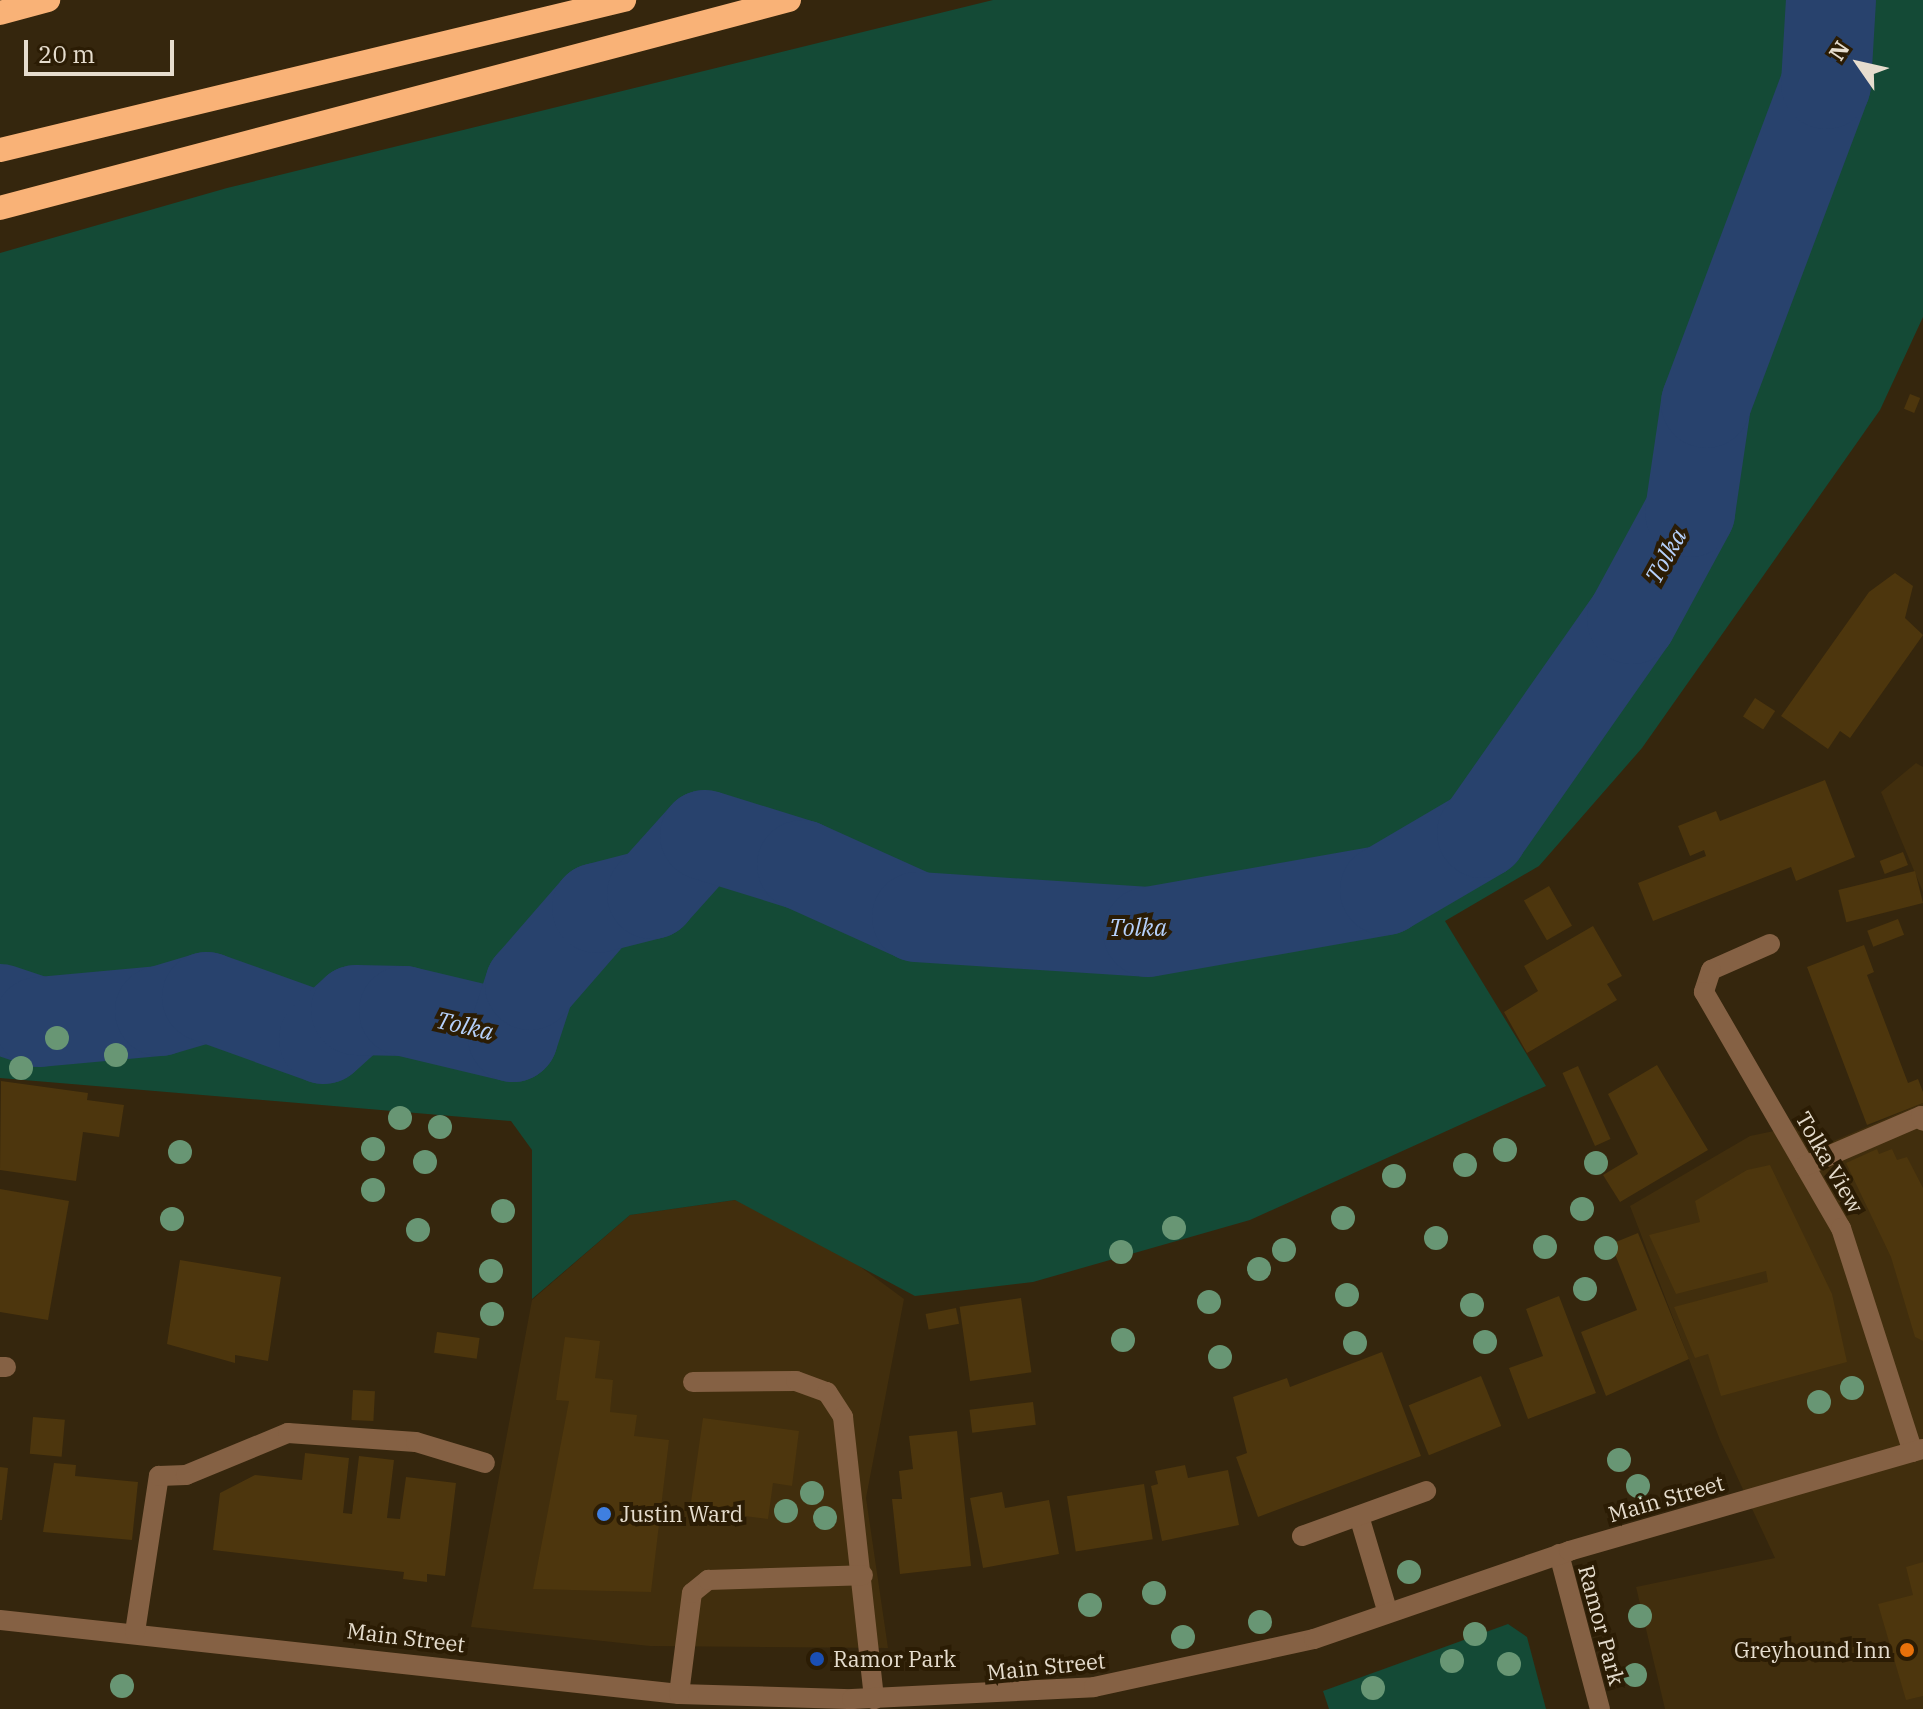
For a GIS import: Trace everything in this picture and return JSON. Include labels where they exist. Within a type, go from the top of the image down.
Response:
[{"type":"highway","points":[[0,13],[48,0]]},
{"type":"highway","points":[[0,150],[624,0]]},
{"type":"highway","points":[[0,208],[789,0]]},
{"type":"street","name":"Tolka View","points":[[1770,944],[1711,970],[1704,992],[1841,1228],[1918,1450]]},
{"type":"street","points":[[1805,1166],[1921,1116],[1923,1121]]},
{"type":"street","points":[[693,1382],[796,1381],[827,1392],[843,1417],[863,1575],[874,1699]]},
{"type":"street","points":[[135,1632],[159,1476],[186,1475],[288,1433],[416,1442],[485,1463]]},
{"type":"street","name":"Main Street","points":[[0,1620],[135,1632],[679,1694],[874,1699],[1094,1687],[1314,1639],[1559,1554],[1918,1450]]},
{"type":"street","points":[[1302,1536],[1426,1491]]},
{"type":"street","points":[[1359,1516],[1388,1613]]},
{"type":"street","name":"Ramor Park","points":[[1559,1554],[1600,1709]]},
{"type":"street","points":[[679,1694],[692,1593],[708,1580],[863,1575]]},
{"type":"shaded area","points":[[1916,763],[1923,767],[1923,892],[1881,792]]},
{"type":"shaded area","points":[[1923,1103],[1923,1709],[1665,1709],[1636,1587],[1775,1558],[1720,1440],[1630,1206],[1750,1136],[1798,1126],[1824,1145]]},
{"type":"shaded area","points":[[735,1200],[820,1237],[904,1299],[866,1498],[888,1648],[650,1646],[471,1627],[532,1300],[630,1215]]},
{"type":"green space","points":[[993,0],[1923,0],[1923,317],[1880,410],[1642,748],[1539,866],[1445,921],[1546,1086],[1250,1220],[1033,1282],[915,1296],[735,1200],[630,1215],[532,1299],[532,1150],[511,1121],[0,1078],[0,253],[227,188]]},
{"type":"green space","points":[[1508,1624],[1527,1637],[1546,1709],[1329,1709],[1323,1691]]},
{"type":"building","points":[[1910,394],[1920,398],[1914,413],[1904,409]]},
{"type":"building","points":[[1895,573],[1913,586],[1905,618],[1923,635],[1850,738],[1840,731],[1828,749],[1781,716],[1869,592]]},
{"type":"building","points":[[1755,698],[1775,711],[1763,730],[1743,716]]},
{"type":"building","points":[[1825,780],[1855,857],[1796,881],[1791,867],[1653,921],[1638,883],[1706,856],[1704,850],[1690,856],[1678,826],[1716,811],[1720,821]]},
{"type":"building","points":[[1903,852],[1908,865],[1885,874],[1880,861]]},
{"type":"building","points":[[1915,871],[1923,903],[1846,922],[1838,890]]},
{"type":"building","points":[[1549,886],[1572,926],[1547,940],[1524,900]]},
{"type":"building","points":[[1898,919],[1904,935],[1873,947],[1867,931]]},
{"type":"building","points":[[1593,926],[1622,976],[1607,984],[1617,1000],[1527,1053],[1504,1012],[1538,991],[1524,966]]},
{"type":"building","points":[[1864,945],[1874,972],[1867,975],[1908,1083],[1918,1079],[1923,1092],[1923,1103],[1867,1125],[1807,967]]},
{"type":"building","points":[[1657,1065],[1708,1150],[1620,1202],[1603,1175],[1638,1154],[1608,1094]]},
{"type":"building","points":[[1578,1066],[1611,1139],[1595,1146],[1562,1073]]},
{"type":"building","points":[[1,1081],[88,1093],[87,1100],[124,1105],[119,1137],[83,1132],[76,1181],[0,1170]]},
{"type":"building","points":[[1877,1149],[1879,1154],[1892,1149],[1897,1160],[1907,1157],[1923,1188],[1923,1341],[1915,1337],[1891,1257],[1846,1163]]},
{"type":"building","points":[[1770,1165],[1832,1294],[1847,1362],[1721,1396],[1708,1354],[1695,1358],[1674,1307],[1768,1282],[1766,1271],[1676,1294],[1649,1235],[1700,1222],[1695,1201],[1747,1170]]},
{"type":"building","points":[[0,1189],[69,1201],[48,1320],[0,1312]]},
{"type":"building","points":[[1638,1233],[1689,1359],[1606,1396],[1581,1332],[1637,1310],[1611,1244]]},
{"type":"building","points":[[180,1260],[281,1277],[268,1361],[235,1355],[235,1363],[167,1344]]},
{"type":"building","points":[[1559,1296],[1596,1393],[1528,1419],[1509,1368],[1543,1356],[1526,1309]]},
{"type":"building","points":[[1021,1298],[1031,1372],[970,1381],[960,1307]]},
{"type":"building","points":[[956,1308],[959,1324],[929,1330],[926,1314]]},
{"type":"building","points":[[437,1332],[480,1338],[477,1359],[434,1353]]},
{"type":"building","name":"Justin Ward","points":[[565,1337],[600,1341],[595,1378],[613,1380],[610,1412],[637,1415],[634,1436],[669,1440],[651,1592],[533,1589],[569,1401],[556,1400]]},
{"type":"building","points":[[1382,1352],[1421,1456],[1258,1517],[1236,1457],[1247,1453],[1233,1397],[1287,1378],[1290,1387]]},
{"type":"building","points":[[1481,1376],[1501,1426],[1429,1455],[1409,1405]]},
{"type":"building","points":[[353,1390],[375,1391],[373,1421],[351,1420]]},
{"type":"building","points":[[1033,1402],[1036,1425],[972,1433],[969,1410]]},
{"type":"building","points":[[33,1417],[65,1420],[62,1457],[30,1454]]},
{"type":"building","points":[[703,1418],[799,1431],[792,1486],[773,1483],[768,1519],[690,1509]]},
{"type":"building","points":[[957,1431],[971,1566],[900,1574],[892,1499],[902,1499],[899,1471],[913,1469],[909,1436]]},
{"type":"building","points":[[305,1453],[349,1458],[343,1513],[352,1514],[359,1456],[394,1460],[387,1518],[400,1519],[406,1477],[456,1483],[445,1576],[427,1574],[427,1582],[403,1579],[404,1572],[213,1550],[220,1493],[255,1475],[302,1480]]},
{"type":"building","points":[[54,1463],[76,1465],[75,1476],[138,1482],[132,1540],[43,1532]]},
{"type":"building","points":[[1185,1465],[1188,1478],[1228,1470],[1239,1525],[1162,1541],[1151,1486],[1158,1484],[1155,1471]]},
{"type":"building","points":[[0,1467],[8,1468],[2,1520],[0,1520]]},
{"type":"building","points":[[1144,1484],[1153,1539],[1076,1552],[1067,1496]]},
{"type":"building","points":[[1002,1492],[1005,1508],[1049,1500],[1059,1554],[983,1568],[970,1498]]},
{"type":"building","name":"Greyhound Inn","points":[[1923,1562],[1923,1696],[1906,1700],[1878,1604],[1913,1595],[1906,1567]]},
{"type":"waterway","name":"Tolka","points":[[0,1009],[39,1022],[160,1011],[207,997],[324,1039],[356,1010],[404,1011],[513,1037],[530,985],[597,908],[652,894],[705,835],[802,865],[917,917],[1148,932],[1385,890],[1482,833],[1632,619],[1690,512],[1706,403],[1826,84],[1831,0]]},
{"type":"place","name":"Justin Ward","points":[[604,1514]]},
{"type":"place","name":"Greyhound Inn","points":[[1907,1650]]},
{"type":"place","name":"Ramor Park","points":[[817,1659]]}]
